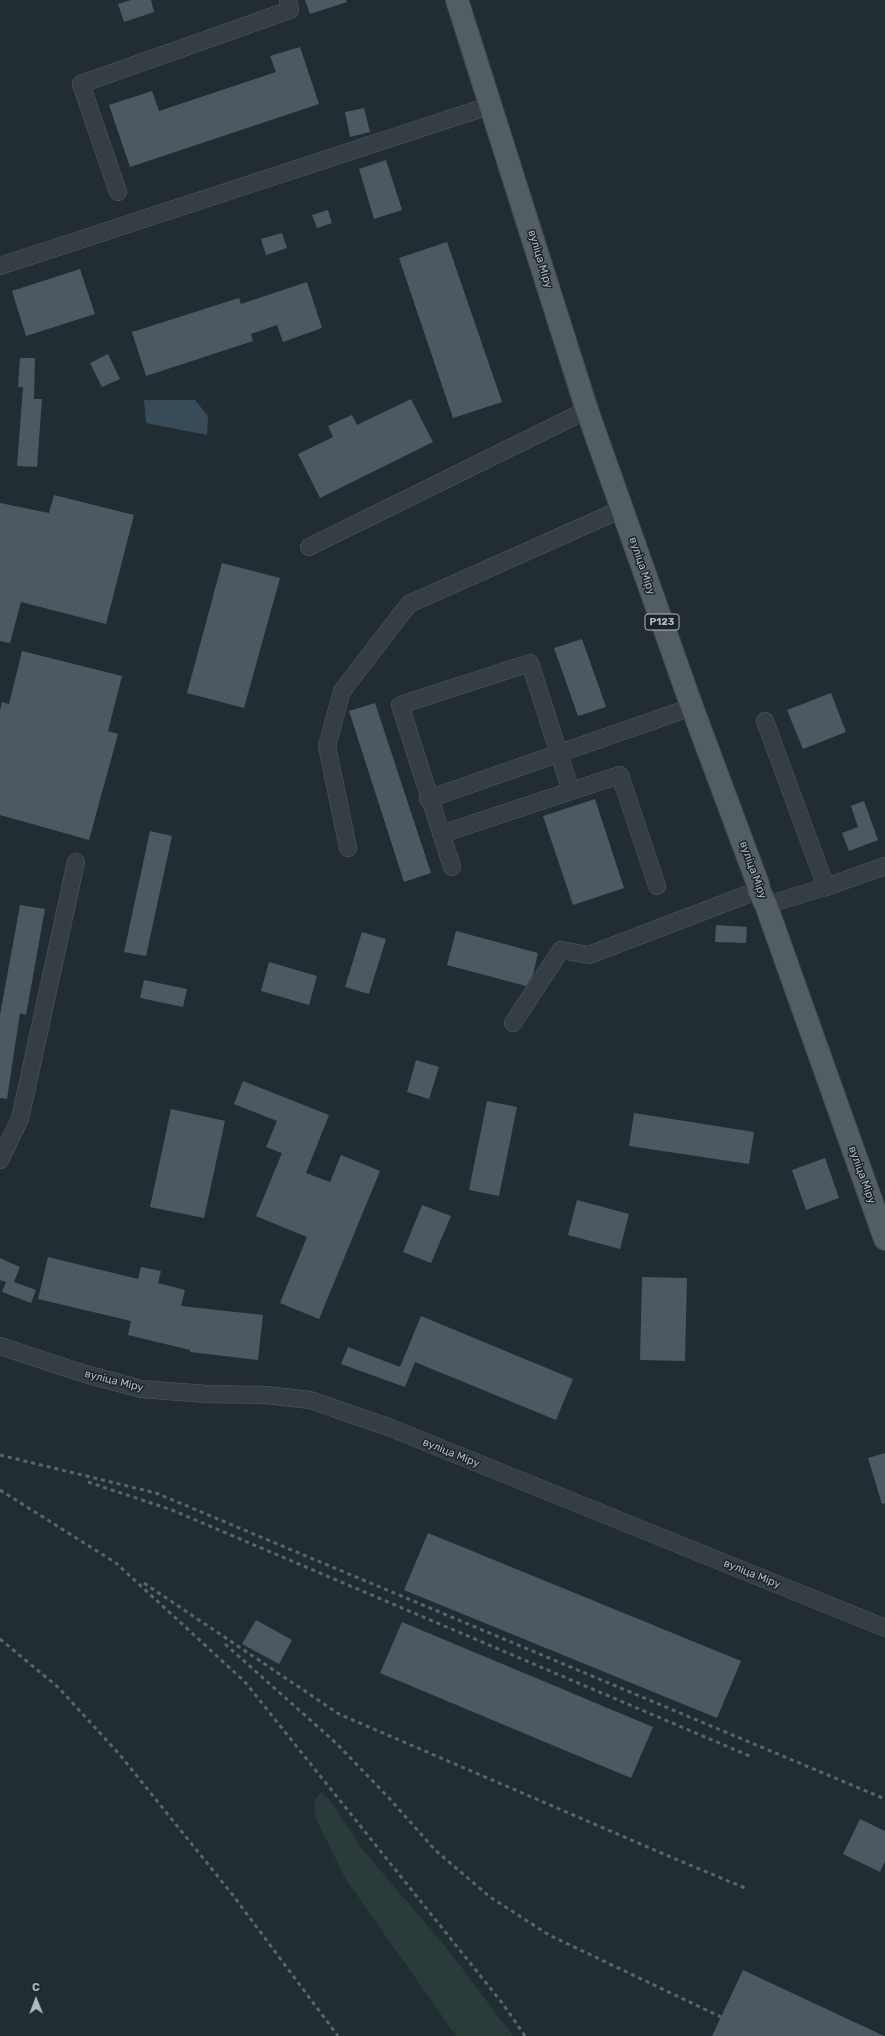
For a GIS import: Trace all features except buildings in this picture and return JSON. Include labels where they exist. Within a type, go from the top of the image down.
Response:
[{"type":"main road","name":"вуліца Міру","points":[[457,0],[492,105],[587,410],[692,707],[758,884],[885,1239]]},
{"type":"street","points":[[118,192],[81,84],[290,10],[288,0]]},
{"type":"street","points":[[0,266],[492,105]]},
{"type":"street","points":[[309,547],[587,410]]},
{"type":"street","points":[[348,848],[327,746],[342,691],[409,604],[622,509]]},
{"type":"street","points":[[452,867],[428,799],[400,705],[530,663],[571,791]]},
{"type":"street","points":[[428,799],[692,707]]},
{"type":"street","points":[[765,721],[826,887]]},
{"type":"street","points":[[441,834],[620,776],[657,886]]},
{"type":"street","points":[[0,1160],[20,1119],[76,862]]},
{"type":"street","points":[[513,1023],[561,950],[589,954],[763,898],[826,887],[885,866]]},
{"type":"street","name":"вуліца Міру","points":[[0,1346],[82,1373],[141,1389],[207,1394],[266,1395],[310,1400],[391,1428],[885,1628]]},
{"type":"green space","points":[[321,1792],[329,1799],[363,1850],[449,1951],[513,2036],[456,2036],[345,1878],[316,1819],[314,1801]]},
{"type":"water","points":[[144,400],[195,400],[208,416],[207,435],[146,423]]},
{"type":"railway","points":[[0,1455],[156,1493],[885,1799]]},
{"type":"railway","points":[[88,1482],[172,1510],[752,1757]]},
{"type":"railway","points":[[0,1490],[116,1563],[245,1682],[503,2004],[525,2036]]},
{"type":"railway","points":[[144,1583],[339,1714],[745,1888]]},
{"type":"railway","points":[[0,1639],[59,1688],[120,1755],[232,1894],[338,2036]]},
{"type":"railway","points":[[225,1644],[336,1743],[389,1798],[435,1850],[490,1897],[549,1935],[721,2017]]}]
